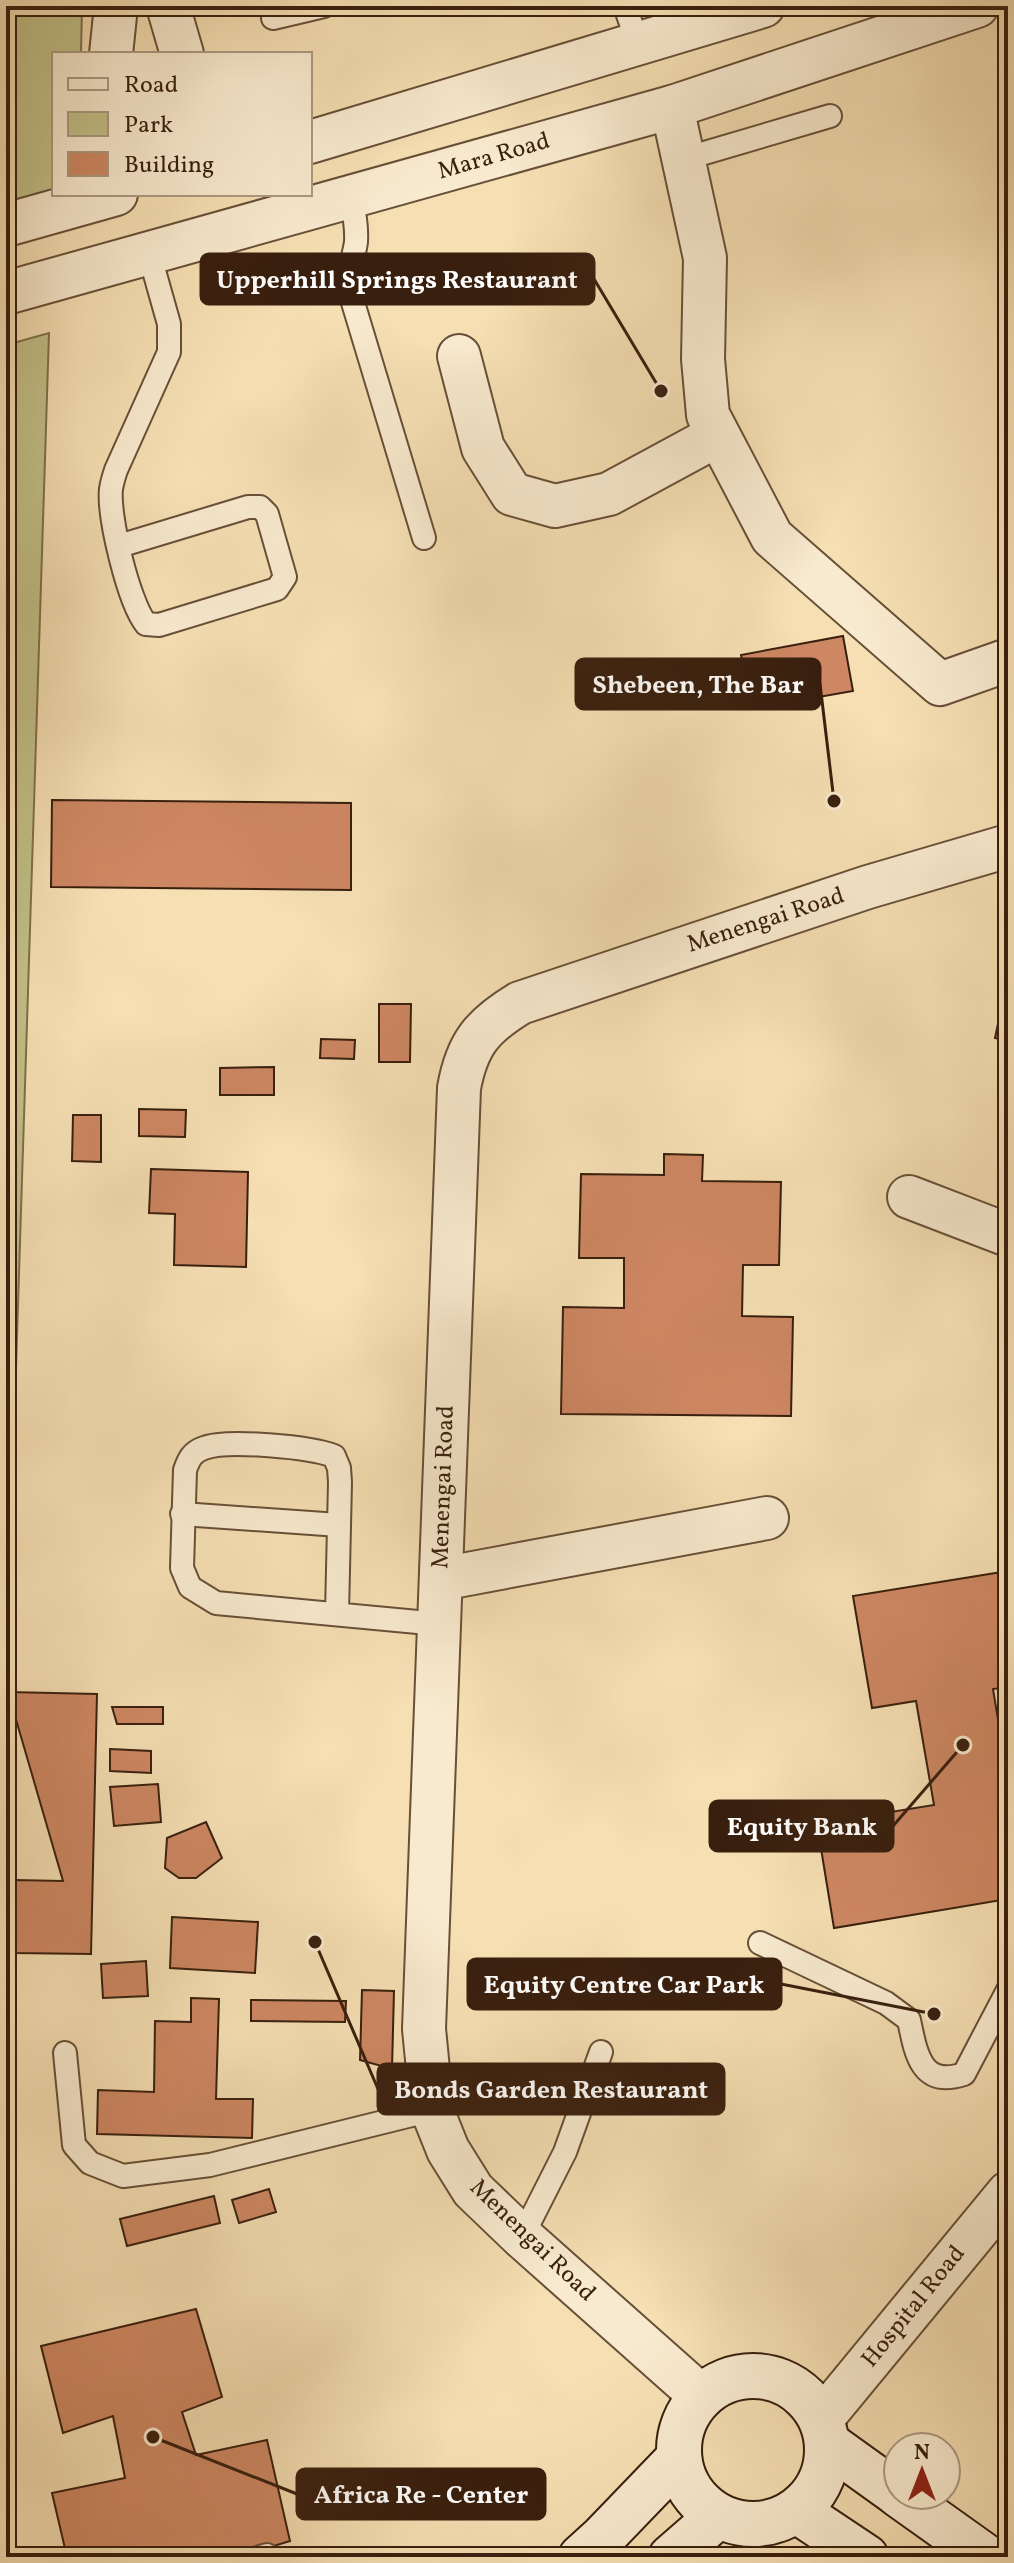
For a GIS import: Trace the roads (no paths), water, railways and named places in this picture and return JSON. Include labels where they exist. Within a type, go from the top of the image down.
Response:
[{"type":"street","points":[[111,52],[116,6]]},
{"type":"street","points":[[168,6],[181,52]]},
{"type":"street","points":[[312,141],[632,25],[763,6]]},
{"type":"street","name":"Mara Road","points":[[6,293],[672,107],[977,6]]},
{"type":"street","points":[[672,107],[705,258],[705,387],[708,415],[772,537],[940,684],[1008,660]]},
{"type":"street","points":[[6,225],[101,196]]},
{"type":"street","points":[[459,356],[483,448],[512,494],[555,506],[609,494],[718,435]]},
{"type":"street","name":"Menengai Road","points":[[701,2396],[473,2190],[448,2150],[432,2110],[424,2029],[459,1088],[465,1059],[479,1037],[498,1017],[520,1003],[868,887],[1008,846]]},
{"type":"street","points":[[909,1197],[1008,1235]]},
{"type":"street","points":[[441,1579],[767,1518]]},
{"type":"street","name":"Hospital Road","points":[[824,2432],[1008,2193]]},
{"type":"street","points":[[824,2432],[826,2465],[818,2486],[797,2511],[763,2523],[740,2523],[718,2516],[698,2501],[685,2481],[679,2458],[682,2425],[690,2409],[701,2396],[721,2383],[743,2376],[767,2377],[790,2385],[808,2401],[824,2432],[882,2480]]},
{"type":"street","points":[[581,2557],[679,2458]]},
{"type":"street","points":[[797,2511],[866,2557]]},
{"type":"street","points":[[922,2511],[986,2557]]},
{"type":"street","points":[[671,2557],[718,2516]]},
{"type":"lane","points":[[273,18],[324,6]]},
{"type":"lane","points":[[684,159],[830,116]]},
{"type":"lane","points":[[351,197],[356,227],[348,286],[424,538]]},
{"type":"lane","points":[[119,546],[248,507],[260,507],[267,514],[285,577],[277,589],[159,625],[146,624],[137,613],[119,546],[112,513],[111,489],[116,470],[169,352],[169,324],[149,253]]},
{"type":"lane","points":[[337,1614],[339,1468],[334,1456],[318,1450],[223,1444],[203,1448],[190,1456],[185,1470],[182,1514],[182,1568],[190,1587],[216,1603],[439,1624]]},
{"type":"lane","points":[[182,1514],[339,1525]]},
{"type":"lane","points":[[760,1943],[886,2003],[909,2020],[916,2055],[932,2076],[947,2080],[964,2074],[1008,1990]]},
{"type":"lane","points":[[522,2237],[565,2152],[601,2052]]},
{"type":"lane","points":[[65,2053],[74,2145],[90,2163],[123,2176],[210,2165],[432,2110]]},
{"type":"place","name":"Upperhill Springs Restaurant","points":[[661,391]]},
{"type":"place","name":"Shebeen, The Bar","points":[[834,801]]},
{"type":"place","name":"Equity Bank","points":[[963,1745]]},
{"type":"place","name":"Bonds Garden Restaurant","points":[[315,1942]]},
{"type":"place","name":"Equity Centre Car Park","points":[[934,2014]]},
{"type":"place","name":"Africa Re - Center","points":[[153,2437]]}]
